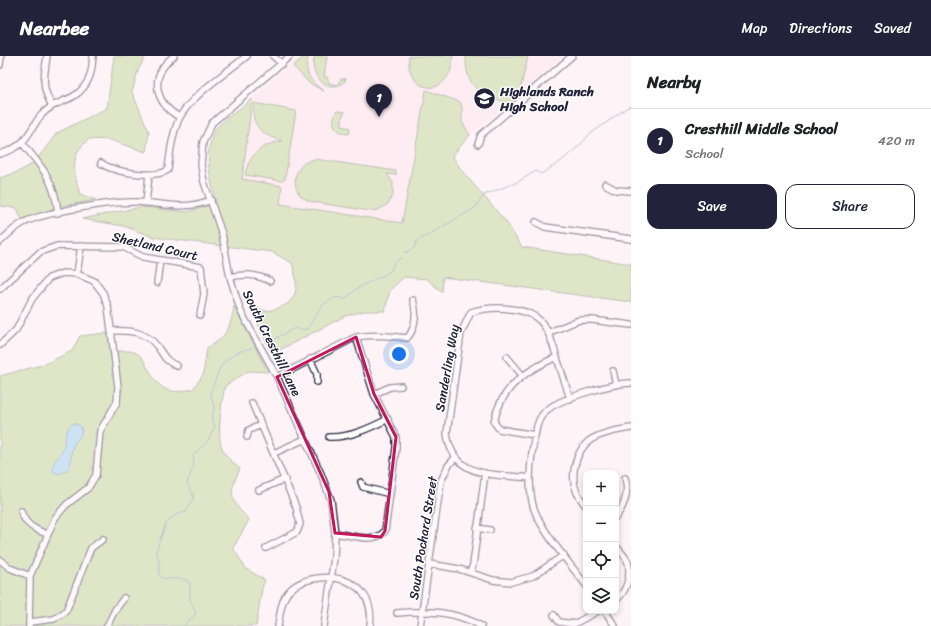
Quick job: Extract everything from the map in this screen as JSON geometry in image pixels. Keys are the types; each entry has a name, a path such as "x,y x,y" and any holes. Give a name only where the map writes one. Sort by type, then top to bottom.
{"street":[{"path":"0,65 1,56"},
{"path":"47,56 43,80 44,92 52,106"},
{"path":"0,154 22,143 52,106 74,97 84,88 90,77 93,56"},
{"path":"174,56 162,66 157,81 159,95 169,111 179,117"},
{"path":"100,163 107,168 149,175 161,175 168,170 173,134 179,117 206,88 247,56"},
{"path":"273,56 282,64"},
{"name":"South Cresthill Lane","path":"290,56 217,117 208,129 203,142 201,165 204,182 222,234 230,277 241,312 277,377 329,492 334,515 335,533 331,579 324,626"},
{"path":"478,144 481,135 572,56"},
{"path":"22,143 49,177 56,195 58,213"},
{"path":"146,203 149,175"},
{"path":"605,184 616,190 631,191"},
{"path":"0,241 21,224 36,218 58,213 114,203 146,203 186,207 200,205 211,200"},
{"path":"536,222 545,227 631,239"},
{"name":"Shetland Court","path":"0,289 40,252 57,246 123,247 142,257 201,267 204,294 200,315"},
{"path":"77,274 81,246"},
{"path":"157,283 160,260"},
{"path":"0,345 16,330 49,278 63,273 77,274 94,281 103,293 108,306 118,395 113,410 104,420 100,431 96,475 88,488 66,505 55,518 30,576 29,624 54,619 66,611 91,548 103,539"},
{"path":"230,277 244,274 258,276 270,282"},
{"path":"277,377 356,337 383,335 407,338 412,333 416,308 413,300"},
{"name":"Sanderling Way","path":"456,458 450,448 447,433 461,333 471,312 492,307 519,310 536,316 550,332 570,399"},
{"path":"550,332 579,320 592,320 631,325"},
{"path":"111,331 131,330 142,334 157,346 166,362 177,366"},
{"path":"335,533 374,538 381,537 385,530 396,448 396,437 374,394 356,337"},
{"path":"507,357 522,375"},
{"path":"535,435 499,429 494,422 499,404 509,388 522,375 530,369 557,357"},
{"path":"310,359 317,374 317,382"},
{"path":"613,371 616,385"},
{"path":"583,581 538,518 532,499 530,478 535,435 539,420 551,407 570,399 616,385 631,383"},
{"path":"374,394 390,387 402,386"},
{"path":"252,403 296,507 300,524 297,532 266,548"},
{"path":"329,437 339,437 370,428 388,419"},
{"path":"246,437 249,430 261,425"},
{"path":"583,502 574,483 574,471 580,451 593,438 631,428"},
{"path":"274,453 305,439"},
{"path":"456,458 465,467 484,473 530,478"},
{"name":"South Pochard Street","path":"420,626 441,481 448,466 456,458"},
{"path":"470,572 484,473"},
{"path":"619,511 627,492 625,478"},
{"path":"259,490 285,480"},
{"path":"361,482 363,487 372,491 390,494"},
{"path":"21,511 23,519 30,527 47,534"},
{"path":"477,528 490,530"},
{"path":"619,549 629,561 630,577 629,584 619,597"},
{"path":"430,564 470,572 493,580 518,581 541,572 564,555"},
{"path":"0,560 10,568 30,576"},
{"path":"278,626 282,603 288,592 299,583 315,578 331,579 345,582 357,587 367,600 372,615 370,626"},
{"path":"107,626 115,610 124,598"},
{"path":"397,613 422,610 444,613 471,620 481,626"},
{"path":"554,615 559,622 574,624 592,614"},
{"path":"607,614 615,626"}],"highlighted area":[{"path":"356,337 374,394 396,437 385,531 381,537 335,533 329,492 277,377"}],"shaded area":[{"path":"301,56 563,56 535,80 530,88 509,107 503,107 470,135 462,122 462,107 460,102 426,90 403,223 280,204 241,179 252,99"}],"green space":[{"path":"114,56 146,56 138,70 132,92 149,132 146,152 110,140 89,139 78,151 75,161 75,172 80,194 96,200 54,207 53,209 22,220 17,208 0,206 0,178 18,172 34,163 57,133 107,108"},
{"path":"305,56 308,57 307,68 312,81 324,91 309,83 293,66"},
{"path":"315,56 327,56 324,76 327,77 329,83 337,85 341,79 346,78 345,81 339,85 332,86 326,85 321,81 314,70 313,63"},
{"path":"409,56 453,56 449,75 441,84 435,87 421,85 411,74"},
{"path":"466,56 528,56 519,95 510,103 491,97 477,89 468,76"},
{"path":"426,90 460,102 462,107 462,122 470,135 452,156 462,171 506,222 522,247 631,264 631,302 443,277 442,292 427,279 404,277 390,290 385,311 364,311 345,316 272,354 248,302 265,311 284,306 290,301 294,296 296,289 295,273 292,263 272,252 153,237 124,226 82,219 141,207 188,212 216,203 209,166 209,147 212,138 218,126 252,99 242,179 282,186 280,204 402,223"},
{"path":"254,103 296,111 285,179 282,181 245,175 253,156 268,145 282,141 269,136 256,124 253,111"},
{"path":"337,111 345,112 342,117 342,126 350,128 349,134 341,132 335,127 334,120"},
{"path":"315,159 396,171 396,175 387,174 393,183 393,195 388,204 378,210 371,211 313,202 305,199 299,194 295,180 301,167 307,162"},
{"path":"234,306 268,372 248,371 225,386 221,407 220,424 220,440 222,449 240,469 233,485 233,497 238,508 249,520 233,548 246,569 265,580 262,588 256,626 0,626 0,376 45,364 72,351 80,336 107,333 117,351 131,351 141,356 159,385 169,391 193,389 203,375 207,348 223,336 229,326"}],"water":[{"path":"73,423 81,426 82,432 72,449 69,467 67,470 58,474 53,471 53,467 62,452 68,429"}],"waterway":[{"path":"405,253 415,247 416,242 475,208 484,195 518,182 536,171 541,174 560,162 589,135 631,106"},
{"path":"268,343 295,328 298,330 307,329 324,304 336,297 346,299 361,286 391,271 393,264 401,258"},
{"path":"184,626 196,613 190,600 190,583 183,579 167,579 159,576 159,560 156,551 166,523 176,515 186,512 194,497 187,483 194,465 193,455 208,441 215,426 211,419 214,412 211,394 217,374 228,358 239,352 252,348"}],"place":[{"name":"Highlands Ranch High School","path":"484,98"},
{"name":"Cresthill Middle School","path":"379,117"}]}
